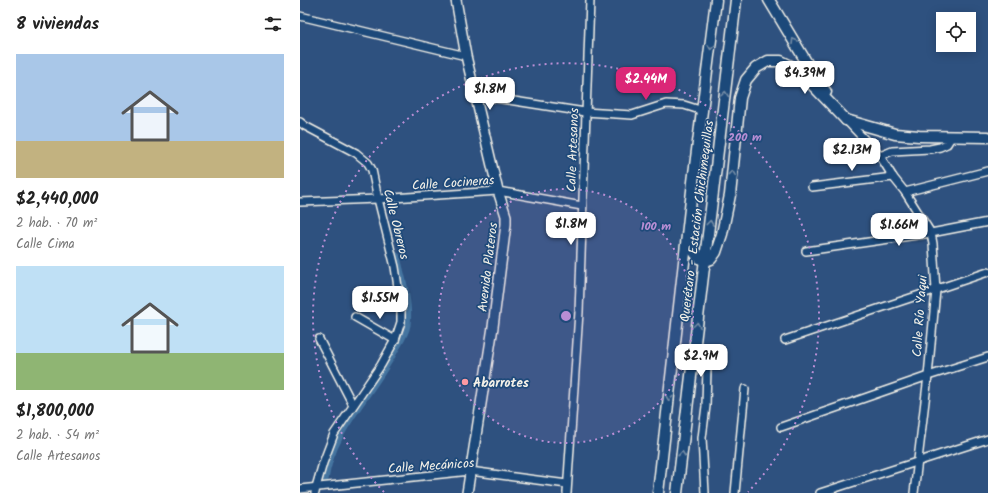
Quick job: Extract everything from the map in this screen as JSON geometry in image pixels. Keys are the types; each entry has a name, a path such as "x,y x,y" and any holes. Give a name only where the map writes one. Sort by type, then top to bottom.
{"main road":[{"name":"Querétaro - Estación Chichimequillas","path":"677,493 736,0"},
{"name":"Calle Río Yaqui","path":"769,0 819,83 831,97 846,120"},
{"name":"Querétaro - Estación Chichimequillas","path":"658,493 715,3"},
{"path":"687,238 700,260 705,262 716,252 722,234 730,195 740,98 746,80 756,68 768,61 781,61 797,70 846,120 895,134 918,136 988,137"}],"street":[{"name":"Avenida Plateros","path":"456,0 466,56 498,190 506,216 493,328 467,493"},
{"name":"Calle Artesanos","path":"566,493 579,312 590,0"},
{"path":"300,16 466,56"},
{"path":"476,95 585,112 632,115 666,104 684,105 703,111"},
{"name":"Calle Río Yaqui","path":"846,120 880,156 931,233 936,290 928,376 914,493"},
{"name":"Calle Obreros","path":"300,122 356,153 368,162 374,175 378,199 400,293 401,322 395,340 381,365 334,434 317,489"},
{"path":"880,156 892,151 940,147 947,144 952,136"},
{"path":"905,192 988,170"},
{"path":"812,187 894,177"},
{"name":"Calle Cocineras","path":"300,202 378,199 498,190 582,206"},
{"path":"806,251 931,233 988,222"},
{"path":"785,340 988,272"},
{"path":"355,317 395,340"},
{"path":"319,339 353,404"},
{"path":"781,427 928,376 988,357"},
{"path":"693,358 703,363 707,367 706,406 702,438 705,493"},
{"path":"735,493 745,389"},
{"path":"820,493 988,439"},
{"name":"Calle Mecánicos","path":"300,489 317,489 470,471 567,484"}],"waterway":[{"path":"324,480 328,462 343,428 385,366 401,338 406,325 407,316 405,299 396,257"}],"place":[{"name":"Abarrotes","path":"465,382"}]}
